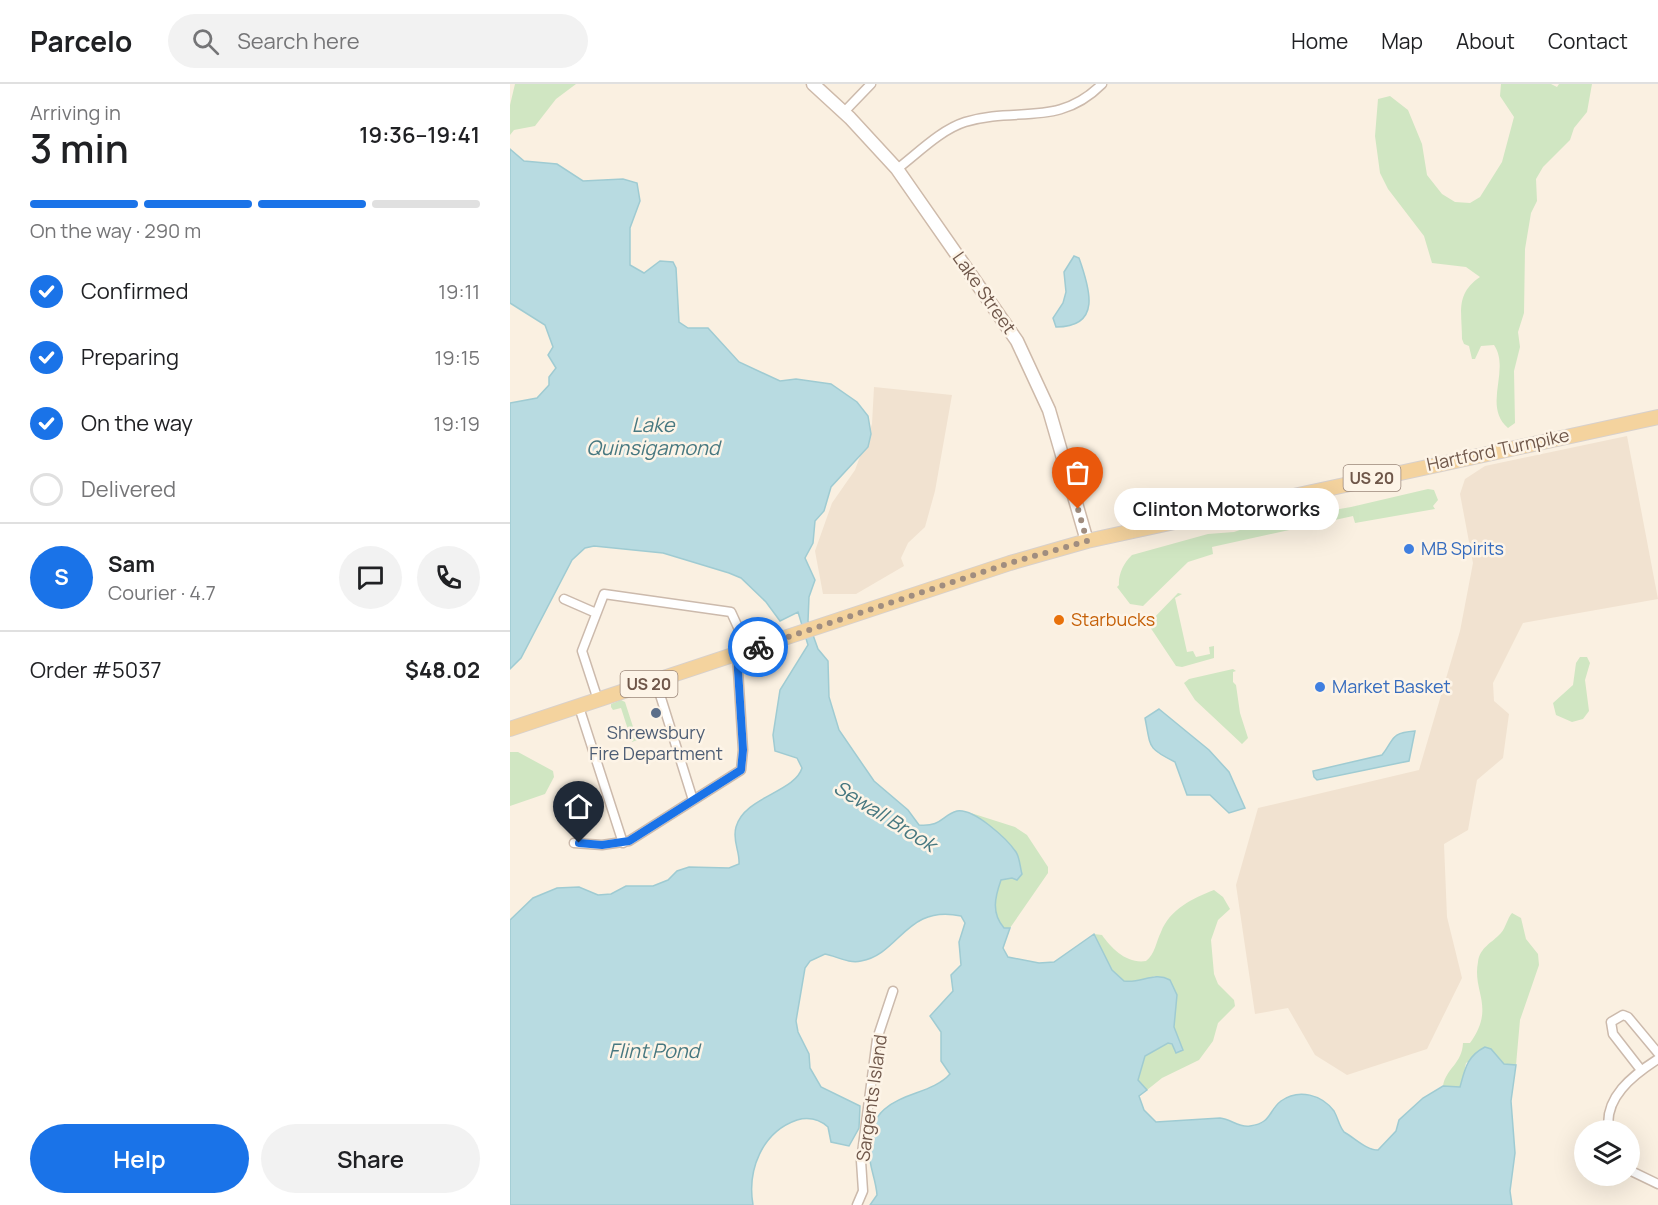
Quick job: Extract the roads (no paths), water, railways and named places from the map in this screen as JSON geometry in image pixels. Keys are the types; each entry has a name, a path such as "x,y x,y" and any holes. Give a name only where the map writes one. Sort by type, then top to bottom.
{"main road":[{"name":"Lake Street","path":"813,84 844,112 897,169 1007,326 1033,370 1053,422 1087,541"},
{"name":"Hartford Turnpike","path":"510,729 1010,563 1087,541 1658,417"}],"street":[{"path":"844,112 870,84"},
{"path":"897,169 960,124 980,119 1062,110 1080,103 1102,84"},
{"path":"574,843 623,843 742,767 740,653 742,636 735,617 731,612 723,609 604,594 582,651 598,700"},
{"path":"564,599 596,613"},
{"path":"656,682 693,800"},
{"path":"579,707 623,843"},
{"name":"Sargents Island","path":"856,1205 863,1191 861,1161 877,1039 893,991"},
{"path":"1641,1070 1613,1034 1611,1022 1613,1019 1623,1015 1628,1017 1658,1053"},
{"path":"1607,1120 1617,1094 1641,1070 1658,1059"},
{"path":"1640,1175 1658,1184"}],"water":[{"name":"Flint Pond","path":"510,149 524,161 557,164 583,181 623,179 637,183 640,201 630,228 630,265 644,273 660,261 673,262 676,268 679,322 688,328 708,328 739,362 780,381 796,379 831,384 857,402 868,416 871,434 868,447 831,487 824,511 815,521 813,543 805,558 815,580 809,597 808,621 818,649 828,661 829,697 839,730 874,781 908,810 919,825 937,823 952,813 964,811 990,826 1016,852 1022,874 1017,880 1012,878 1001,880 995,905 1000,922 1004,928 1010,928 1003,948 1008,957 1039,963 1054,962 1094,934 1112,970 1124,981 1153,977 1170,980 1177,995 1174,1027 1183,1050 1176,1053 1172,1044 1168,1043 1145,1056 1138,1080 1147,1090 1139,1096 1144,1110 1156,1122 1220,1118 1242,1126 1250,1126 1266,1119 1281,1101 1288,1097 1310,1095 1329,1105 1344,1132 1365,1146 1378,1150 1396,1131 1399,1120 1423,1098 1443,1086 1460,1087 1470,1059 1485,1047 1491,1049 1504,1064 1516,1065 1511,1101 1515,1153 1510,1191 1512,1205 870,1205 877,1195 869,1148 872,1129 879,1115 901,1099 940,1083 950,1074 941,1061 941,1032 930,1016 953,991 951,975 961,965 959,942 965,923 961,916 943,914 915,923 874,957 852,961 825,954 810,961 805,968 796,1021 798,1032 809,1054 810,1068 821,1087 860,1106 859,1128 849,1146 831,1142 828,1127 817,1120 801,1119 785,1126 766,1143 755,1166 752,1179 753,1205 510,1205 510,920 533,898 557,888 579,887 598,895 611,894 626,886 653,886 668,880 677,871 689,867 729,868 739,864 735,832 741,817 759,801 790,783 802,768 797,758 775,751 773,735 780,690 808,645 798,612 780,621 766,602 741,578 663,553 594,546 585,548 572,560 521,658 510,669 510,403 537,398 549,385 549,377 556,368 548,355 553,347 545,325 510,303"},
{"path":"1074,256 1079,258 1087,282 1089,304 1081,321 1056,327 1053,318 1063,303 1066,292 1064,272"},
{"path":"1159,709 1209,750 1229,772 1245,808 1229,813 1210,795 1187,795 1175,762 1155,750 1150,741 1145,718"},
{"path":"1415,731 1409,761 1317,780 1314,777 1313,771 1382,755 1397,735"}],"place":[{"name":"Clinton Motorworks","path":"1078,509"},
{"name":"MB Spirits","path":"1409,549"},
{"name":"Starbucks","path":"1059,620"},
{"name":"Market Basket","path":"1320,687"},
{"name":"Shrewsbury Fire Department","path":"656,713"}],"water label":[{"name":"Lake Quinsigamond","path":"653,436"},
{"name":"Sewall Brook","path":"885,816"}]}
